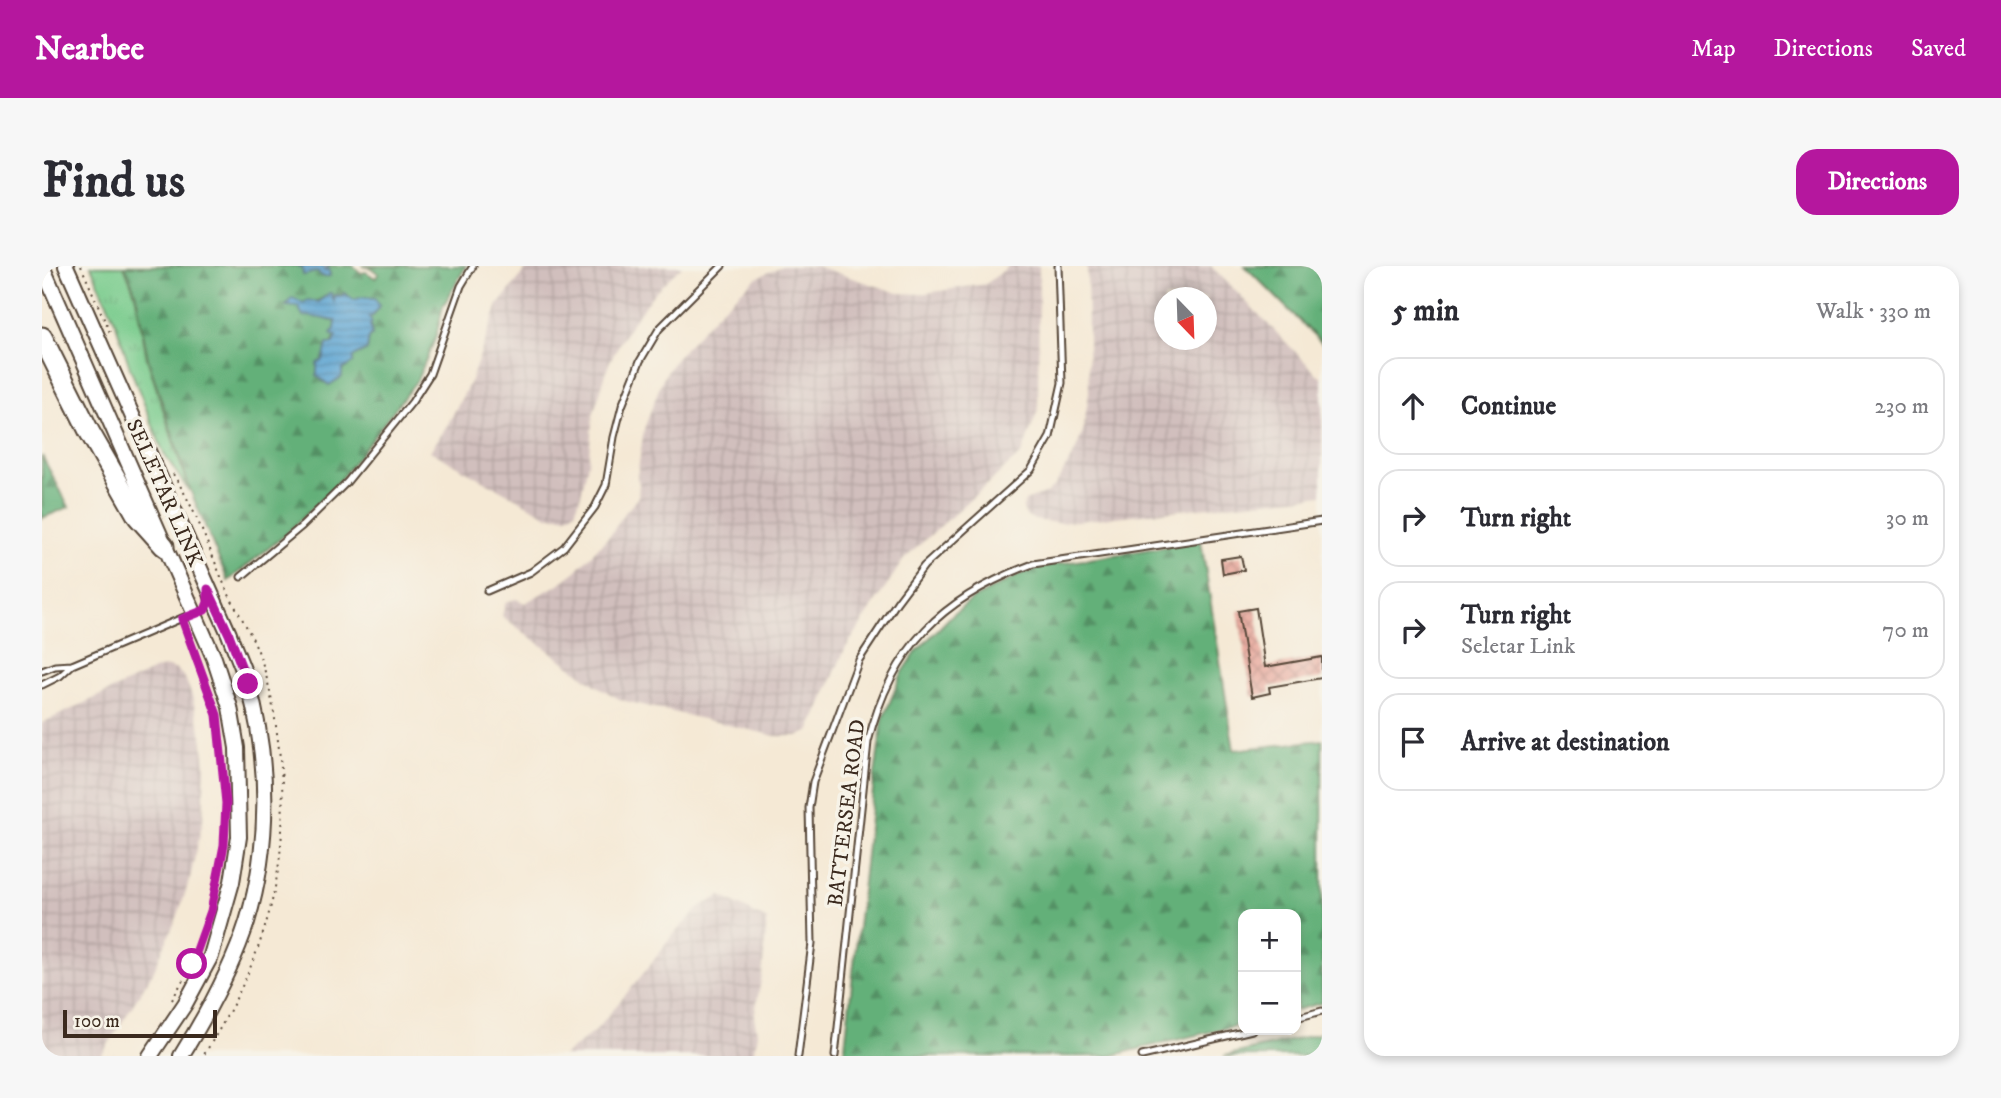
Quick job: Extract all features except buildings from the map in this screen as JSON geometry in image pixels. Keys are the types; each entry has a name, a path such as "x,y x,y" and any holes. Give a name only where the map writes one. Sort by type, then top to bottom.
{"highway":[{"path":"42,338 89,431 138,517 164,546"}],"main road":[{"name":"SELETAR LINK","path":"42,266 164,546 188,616 214,658 230,707 237,748 239,837 232,881 211,956 152,1056"},
{"name":"SELETAR LINK","path":"66,266 229,634 248,684 261,750 264,804 259,864 247,922 211,1008 181,1056"},
{"path":"188,616 205,610 208,589"}],"lane":[{"path":"241,578 302,526 347,482 412,402 430,374 461,286 473,266"},
{"path":"487,591 531,572 564,547 595,507 607,485 622,406 640,362 659,329 723,266"},
{"path":"798,1056 812,943 809,808 813,782 859,660 897,602 924,566 1031,470 1050,437 1062,383 1058,266"},
{"name":"BATTERSEA ROAD","path":"835,1056 867,742 875,712 888,682 904,654 924,631 945,609 973,590 1033,564 1322,521"},
{"path":"42,671 72,664 188,616"},
{"path":"42,685 60,676 72,664"},
{"path":"1301,1017 1322,1011"},
{"path":"1142,1056 1238,1033"}],"path":[{"path":"188,616 217,715 225,791"},
{"path":"192,964 211,911 224,845 226,817"},
{"path":"169,1005 186,975"}],"shaded area":[{"path":"529,266 682,266 654,293 630,325 609,363 593,415 588,463 580,498 575,511 567,516 548,516 430,451 446,428 471,380 498,305"},
{"path":"782,266 816,266 898,293 920,294 986,284 1009,266 1039,266 1038,410 1022,453 904,559 845,649 809,732 797,736 776,736 621,700 597,686 502,616 506,602 516,599 525,603 559,584 576,571 612,533 638,498 637,477 644,429 663,378 677,357 719,311 756,278"},
{"path":"1087,266 1211,266 1322,379 1322,495 1058,523 1026,516 1023,508 1025,501 1047,493 1056,484 1075,452 1083,432 1089,393"},
{"path":"159,668 177,670 185,678 202,736 205,766 203,820 190,878 178,915 152,974 101,1056 42,1056 42,723"},
{"path":"721,896 767,920 762,975 754,1017 757,1033 753,1056 563,1056 595,1031 671,937 701,906"}],"green space":[{"path":"91,266 124,266 135,294 147,359 189,491 164,454 130,368 115,321"},
{"path":"125,266 298,266 302,268 303,275 316,272 325,277 330,276 328,266 353,266 361,273 366,272 375,278 379,274 362,266 466,266 443,306 436,337 417,380 335,486 285,535 228,581 191,492 148,359 136,294","holes":["331,293 334,302 335,295 342,296 344,293 354,300 370,298 374,315 369,316 372,335 369,336 367,350 352,357 353,361 342,370 342,377 317,371 334,341 335,319 331,321 321,316 307,316 299,307 286,305 295,299 304,303 313,302"]},
{"path":"1245,266 1322,266 1322,343"},
{"path":"42,456 69,507 42,518"},
{"path":"1201,541 1234,750 1322,740 1322,1003 1301,1009 1301,909 1238,909 1238,1025 1109,1056 844,1056 883,719 901,675 917,651 953,614 973,599 1023,573 1052,565"},
{"path":"1322,1033 1322,1056 1224,1056"}],"water":[{"path":"298,266 324,266 325,271 328,266 330,276 324,277 317,272 303,275 302,268"},
{"path":"329,293 334,301 335,295 342,296 344,293 354,300 363,297 375,298 379,306 373,316 369,317 372,322 372,336 369,336 367,350 353,357 353,363 342,370 342,377 329,385 317,376 317,363 323,360 327,344 334,344 336,336 331,333 335,329 336,321 303,316 298,307 286,306 292,298 303,303 308,300 319,302"}],"route":[{"path":"192,964 211,911 224,845 226,803 217,715 182,619 205,610 208,589 248,684"}]}
